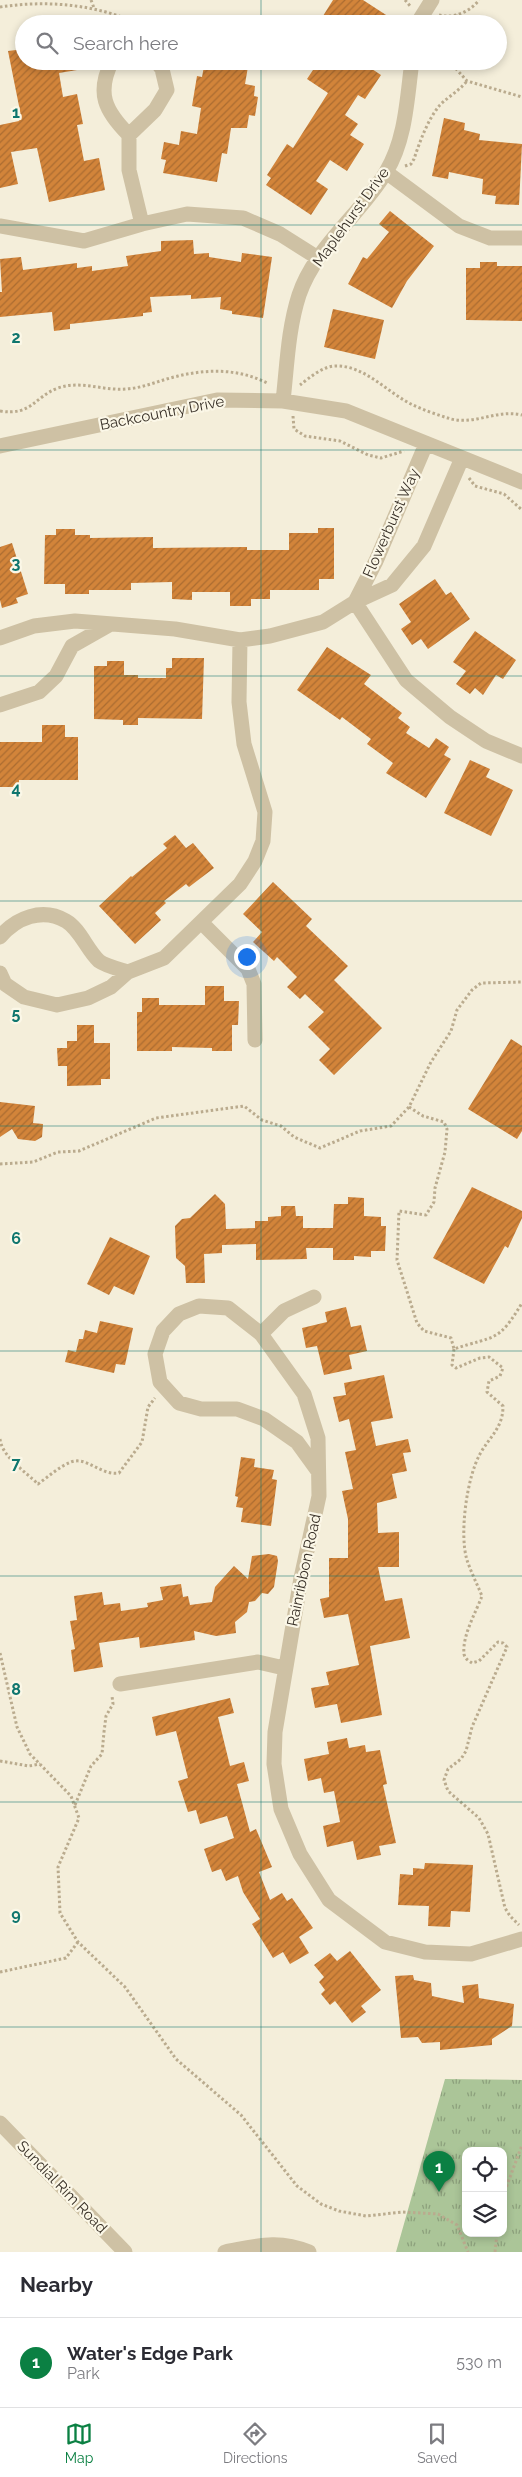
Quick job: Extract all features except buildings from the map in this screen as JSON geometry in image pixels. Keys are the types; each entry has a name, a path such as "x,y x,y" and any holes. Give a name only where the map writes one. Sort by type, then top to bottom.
{"street":[{"path":"108,70 104,78 105,105 116,122 129,135 129,170 142,224"},
{"path":"129,135 155,110 167,90 162,70"},
{"name":"Maplehurst Drive","path":"288,406 290,336 299,294 318,258 389,175 397,151 410,70"},
{"path":"389,175 459,226 490,238 522,238"},
{"path":"0,226 84,241 142,224 187,214 243,218 280,234 318,258"},
{"name":"Backcountry Drive","path":"0,446 217,400 346,410 522,482"},
{"name":"Flowerburst Way","path":"354,602 376,561 426,444"},
{"name":"Flowerburst Way","path":"0,638 34,626 76,621 175,629 240,640 270,636 323,622 354,602 392,585 424,546 462,458"},
{"path":"354,602 406,680 450,717 486,741 522,756"},
{"path":"0,705 38,692 56,676 72,646 108,624"},
{"path":"0,973 5,984 24,997 57,1005 88,998 111,987 128,972 164,958 240,884 255,861 263,841 265,812 244,744 238,702 240,640"},
{"path":"0,937 10,926 25,917 46,916 67,922 100,962 128,972"},
{"path":"201,922 248,969 254,984 255,1040"},
{"path":"262,1334 284,1311 314,1297"},
{"name":"Rainribbon Road","path":"318,1472 297,1442 264,1419 236,1409 201,1409 179,1403 166,1389 160,1382 155,1354 163,1331 179,1314 199,1306 228,1308 262,1334 304,1394 318,1438 319,1496 284,1668 275,1732 274,1764 280,1809 300,1854 329,1900 385,1942 424,1952 471,1954 522,1939"},
{"path":"120,1684 258,1662 284,1668"},
{"name":"Sundial Rim Road","path":"0,2123 125,2252"},
{"path":"225,2252 261,2245 291,2245 309,2252"}],"path":[{"path":"91,0 94,9"},
{"path":"450,15 467,11 479,0"},
{"path":"0,6 62,4 94,9 112,15"},
{"path":"428,5 440,15"},
{"path":"457,70 467,81 522,97"},
{"path":"389,175 400,167 410,164 435,112 449,97 460,90 467,81"},
{"path":"297,387 323,370 335,365 360,372 410,404 451,419 476,420 496,414 522,415"},
{"path":"0,412 24,410 57,388 71,385 113,390 137,388 175,376 210,371 241,372 267,382"},
{"path":"288,406 294,429 305,436 340,441 368,455 381,458 405,451"},
{"path":"468,476 475,486 504,494 522,510"},
{"path":"0,1164 33,1162 58,1152 78,1151 156,1118 244,1106 262,1120 280,1126 294,1137 320,1148 360,1131 391,1126 409,1107 431,1062 451,1031 457,1010 472,990 481,983 522,982"},
{"path":"409,1107 422,1116 444,1122 448,1137 435,1188 434,1202 426,1215 399,1211 397,1260 417,1323 424,1331 451,1338 454,1349 452,1365 456,1368 480,1358 489,1357 503,1368 500,1376 489,1381 487,1385 487,1392 503,1406 501,1424 477,1460 468,1498 465,1547 467,1560 482,1596 471,1623 464,1654 466,1659 472,1663 479,1661 498,1642 504,1643 508,1647 472,1727 466,1751 461,1759 448,1769 444,1780 448,1791 479,1818 488,1834 506,1908 522,1930"},
{"path":"454,1349 488,1339 504,1331 522,1303"},
{"path":"0,1439 7,1456 38,1484 70,1462 80,1460 101,1471 112,1474 119,1472 142,1442 148,1407 166,1389"},
{"path":"0,1653 17,1727 30,1754 71,1796 79,1818 58,1867 60,1913 78,1942 125,1987 176,2059 241,2115 297,2186 321,2204 338,2211 366,2216 403,2212 438,2214 457,2225 468,2252"},
{"path":"74,1805 91,1766 102,1754 106,1716 113,1704"},
{"path":"0,1761 29,1766 40,1764"},
{"path":"0,1972 66,1958 78,1942"},
{"path":"504,2192 522,2145"},
{"path":"496,2252 497,2237"}],"green space":[{"path":"445,2079 522,2080 522,2252 396,2252"}],"place":[{"name":"Water's Edge Park","path":"439,2192"}]}
